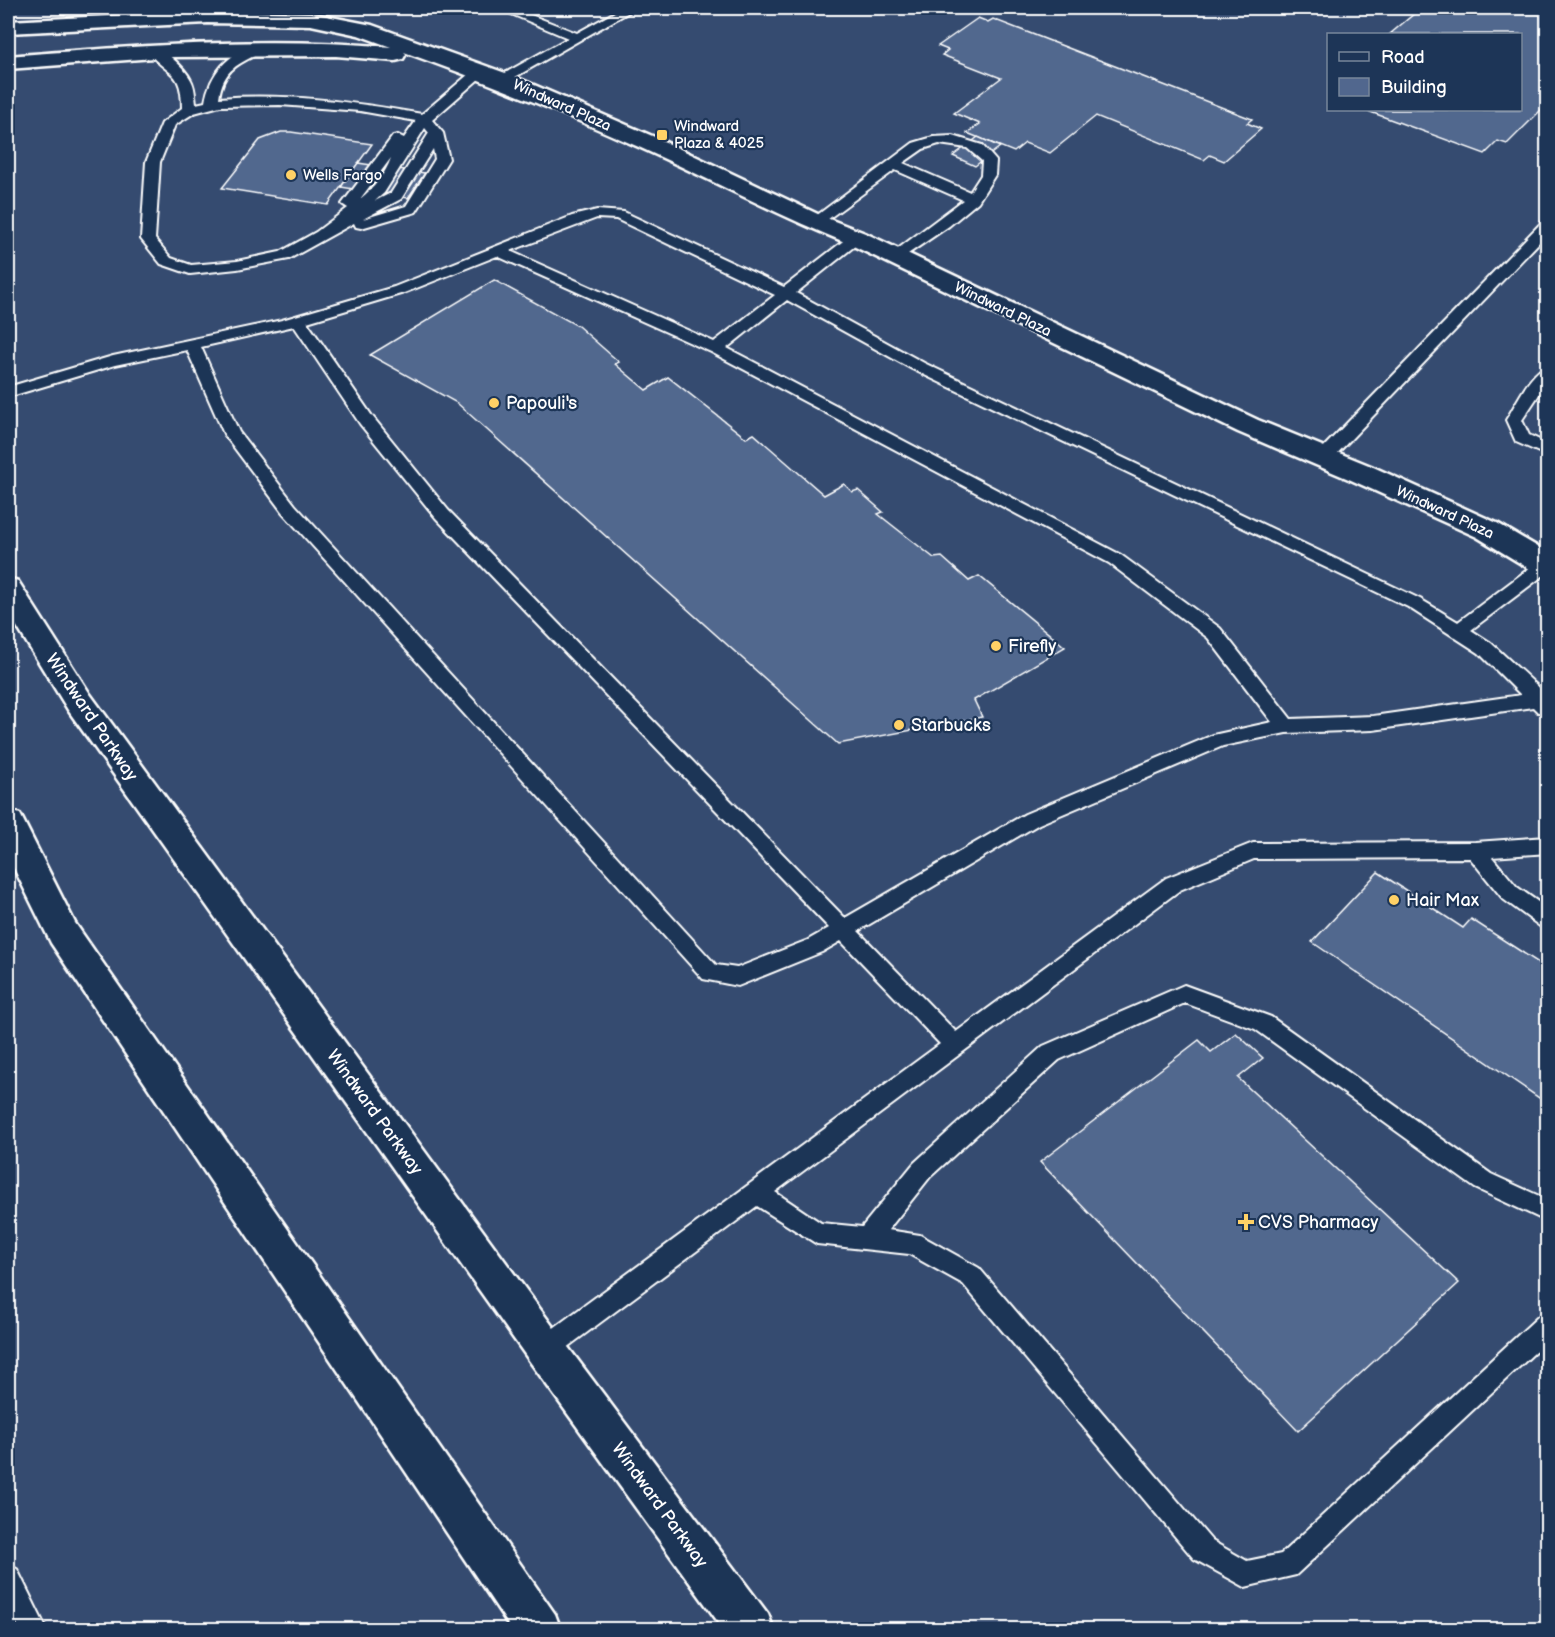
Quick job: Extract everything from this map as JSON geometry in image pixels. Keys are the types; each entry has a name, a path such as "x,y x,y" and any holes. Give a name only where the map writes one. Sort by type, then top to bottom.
{"street":[{"name":"Windward Plaza","path":"8,27 210,12 311,19 364,30 454,61 492,75 649,143 815,222 856,238 1248,426 1324,457 1487,530 1546,566"},
{"name":"Windward Plaza","path":"8,63 154,52 258,49 336,49 454,61"},
{"name":"Windward Parkway","path":"8,588 79,702 545,1349 752,1629"},
{"path":"8,823 63,933 540,1629"}],"lane":[{"path":"503,8 524,11 578,37"},
{"path":"321,236 348,189 414,117 492,75 578,37 630,8"},
{"path":"211,105 214,85 219,73 258,49"},
{"path":"154,52 186,80 190,89 189,110"},
{"path":"321,236 411,209 442,159 436,133 414,117 360,107 280,101 220,102 189,110 169,123 153,162 148,239 166,261 190,270 237,265 284,256 321,236 396,196 436,133"},
{"path":"321,236 377,193 394,168 414,117"},
{"path":"815,222 903,156 927,142 946,140 972,145 987,154 991,164 986,182 973,199 894,256"},
{"path":"893,164 973,199"},
{"path":"8,392 113,361 298,320 399,290 577,219 597,214 619,215 786,294 918,366 1414,603 1485,648 1543,705"},
{"path":"1324,457 1548,224"},
{"path":"716,349 856,238"},
{"path":"498,251 716,349 1115,559 1214,633 1286,726"},
{"path":"298,320 321,359 376,436 442,514 956,1046"},
{"path":"192,344 232,434 289,509 710,973 738,977 815,946 1032,819 1220,740 1286,726 1373,723 1543,705"},
{"path":"1548,371 1533,388 1514,420 1522,438 1548,451"},
{"path":"1458,631 1546,566"},
{"path":"545,1349 758,1194 1173,884 1253,851 1475,850 1548,845"},
{"path":"1475,850 1510,893 1548,921"},
{"path":"867,1238 922,1170 1051,1053 1184,994 1263,1023 1484,1180 1548,1212"},
{"path":"758,1194 817,1233 912,1243 971,1276 1203,1550 1245,1574 1287,1566 1548,1323"},
{"path":"8,1578 34,1629"}],"shaded area":[{"path":"8,8 1547,8 1547,1629 8,1629"}],"building":[{"path":"1421,8 1548,8 1548,103 1507,144 1498,141 1485,154 1368,111 1522,111 1522,33 1391,33"},
{"path":"978,18 988,22 993,19 1252,119 1247,123 1261,129 1224,161 1210,155 1204,160 1096,116 1050,153 1025,143 1014,152 967,133 980,124 954,113 1001,78 942,55 948,50 938,46"},
{"name":"Wells Fargo","path":"281,132 372,144 328,205 222,188 260,140"},
{"path":"978,137 1000,147 975,166 953,156"},
{"path":"358,163 425,173 408,198 341,187"},
{"path":"494,280 578,326 619,362 615,364 646,390 668,377 746,438 754,434 824,495 844,484 852,492 858,490 883,512 878,514 934,558 942,557 969,581 979,576 1065,647 974,700 982,717 838,744 457,403 370,355"},
{"path":"1378,872 1463,928 1471,919 1548,969 1548,1104 1312,942"},
{"name":"CVS Pharmacy","path":"1236,1033 1263,1058 1238,1078 1459,1283 1298,1431 1040,1162 1199,1040 1211,1052"}],"place":[{"name":"Windward Plaza & 4025","path":"662,135"},
{"name":"Wells Fargo","path":"291,175"},
{"name":"Papouli's","path":"494,403"},
{"name":"Firefly","path":"996,646"},
{"name":"Starbucks","path":"899,725"},
{"name":"Hair Max","path":"1394,900"},
{"name":"CVS Pharmacy","path":"1246,1222"}]}
